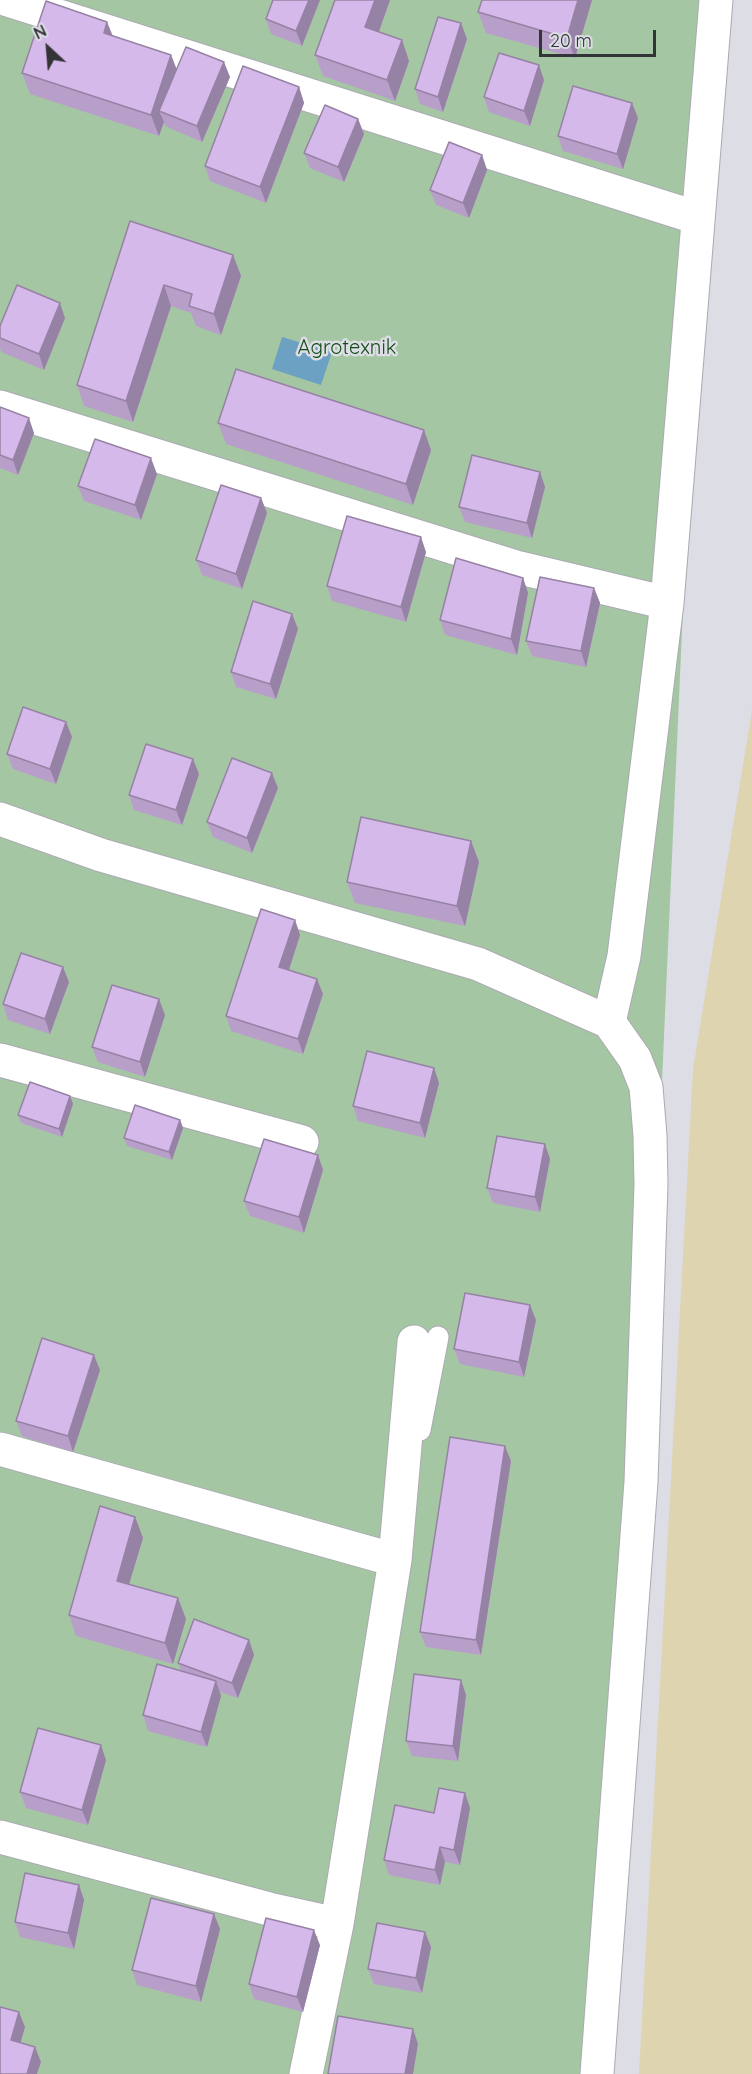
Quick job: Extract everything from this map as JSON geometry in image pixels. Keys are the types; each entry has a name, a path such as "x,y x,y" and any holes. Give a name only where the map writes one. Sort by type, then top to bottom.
{"street":[{"path":"8,0 698,218"},
{"path":"609,1022 624,956 667,603 716,0"},
{"path":"0,407 516,567 667,603"},
{"path":"0,819 101,855 478,964 609,1022 635,1059 646,1087 651,1184 641,1482 597,2074"},
{"path":"0,1060 302,1142"},
{"path":"306,2074 337,1924 395,1560 426,1340"},
{"path":"0,1449 395,1560"},
{"path":"0,1837 269,1909 337,1924"}],"green space":[{"name":"Agrotexnik","path":"0,0 710,0 628,1847 608,2074 0,2074"}],"sand":[{"path":"752,710 752,2074 639,2074 693,1069"}],"water":[{"path":"282,337 332,352 321,385 272,369"}],"building":[{"path":"273,0 309,0 296,31 266,19"},
{"path":"335,0 375,0 365,27 402,40 387,80 315,55"},
{"path":"482,0 578,0 567,38 478,12"},
{"path":"46,1 107,22 104,33 171,55 151,115 22,73"},
{"path":"438,17 461,23 438,97 415,89"},
{"path":"186,47 224,62 197,126 159,111"},
{"path":"499,53 539,65 524,111 484,97"},
{"path":"243,66 299,87 260,187 205,166"},
{"path":"573,86 632,103 617,154 558,136"},
{"path":"325,105 358,119 338,167 304,153"},
{"path":"449,142 482,155 463,203 430,190"},
{"path":"130,221 233,255 214,314 189,306 192,294 164,285 126,401 77,385"},
{"path":"17,285 60,303 39,354 0,338 0,326"},
{"path":"236,369 424,430 406,484 218,423"},
{"path":"0,407 29,418 13,460 0,455"},
{"path":"95,439 151,458 135,505 78,486"},
{"path":"472,455 540,472 527,523 459,507"},
{"path":"221,485 261,498 236,574 196,560"},
{"path":"347,516 421,537 401,607 327,586"},
{"path":"456,558 523,578 511,639 440,620"},
{"path":"540,577 594,588 581,651 526,641"},
{"path":"253,601 292,614 270,684 231,672"},
{"path":"23,707 66,722 50,769 7,754"},
{"path":"146,744 193,759 176,810 129,795"},
{"path":"232,758 272,773 247,838 207,822"},
{"path":"361,817 471,841 457,906 347,882"},
{"path":"261,909 295,920 279,967 317,979 298,1039 226,1016"},
{"path":"21,953 63,967 45,1019 3,1004"},
{"path":"112,985 159,999 140,1062 92,1047"},
{"path":"367,1051 434,1068 420,1123 353,1106"},
{"path":"30,1082 70,1096 59,1129 18,1115"},
{"path":"135,1105 180,1120 169,1152 124,1138"},
{"path":"497,1136 545,1144 535,1197 487,1188"},
{"path":"264,1139 318,1155 299,1217 244,1201"},
{"path":"465,1293 530,1305 519,1362 454,1349"},
{"path":"42,1338 94,1355 68,1436 16,1421"},
{"path":"450,1437 505,1446 476,1640 420,1632"},
{"path":"100,1506 135,1517 117,1581 178,1598 165,1643 69,1615"},
{"path":"194,1619 249,1640 232,1683 178,1663"},
{"path":"157,1664 216,1681 201,1732 143,1715"},
{"path":"414,1674 461,1680 453,1746 406,1741"},
{"path":"38,1728 101,1745 82,1810 20,1792"},
{"path":"439,1788 465,1793 454,1850 440,1847 435,1870 384,1860 395,1805 434,1813"},
{"path":"25,1873 79,1885 68,1933 15,1922"},
{"path":"151,1898 214,1914 196,1986 132,1970"},
{"path":"266,1918 314,1930 297,1997 249,1984"},
{"path":"377,1923 425,1932 416,1978 368,1969"},
{"path":"0,2007 19,2012 11,2040 35,2047 27,2074 0,2074"},
{"path":"338,2016 413,2029 405,2074 328,2074"}]}
